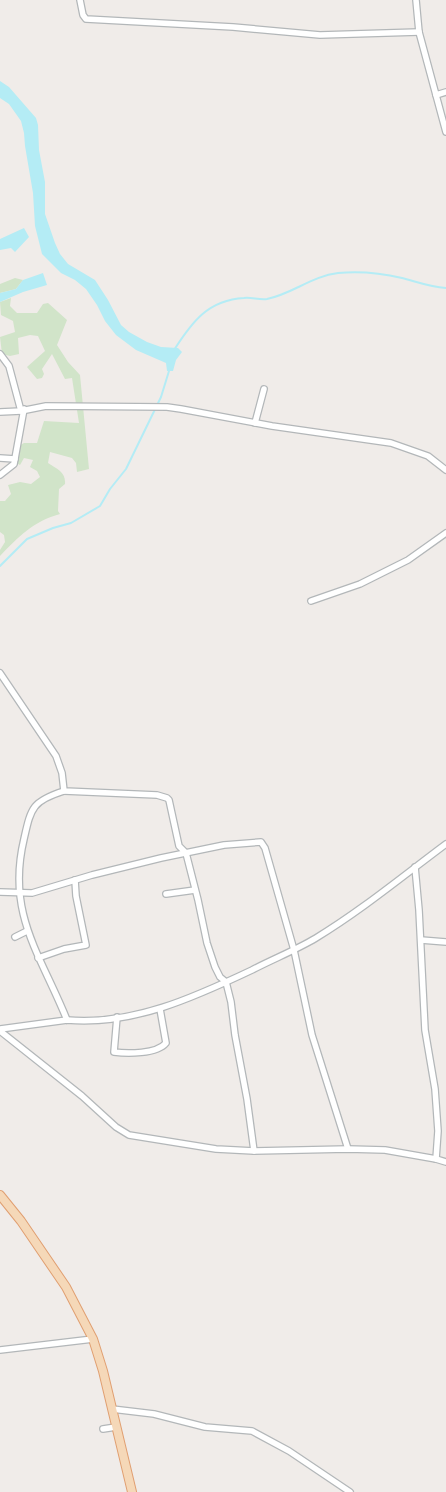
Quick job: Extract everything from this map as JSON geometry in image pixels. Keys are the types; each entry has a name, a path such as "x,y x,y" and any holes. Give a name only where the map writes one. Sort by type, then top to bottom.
{"main road":[{"path":"0,1195 21,1221 66,1287 93,1339 100,1359 132,1492"}],"street":[{"path":"80,0 82,15 86,19 234,27 320,35 419,32"},
{"path":"416,0 419,32 446,132"},
{"path":"436,95 446,92"},
{"path":"0,354 8,366 22,410 12,466 0,475"},
{"path":"255,422 264,389"},
{"path":"0,412 46,406 167,408 391,443 428,456 446,470"},
{"path":"0,458 14,459"},
{"path":"310,601 360,584 408,560 446,533"},
{"path":"0,673 56,756 62,773 64,791"},
{"path":"67,1020 27,931 19,893 20,857 28,820 33,809 43,798 64,791 151,794 167,798 169,800 178,846 186,853 206,944 218,973 226,982 247,1098 254,1151"},
{"path":"0,892 32,893 75,880 186,853 224,845 261,842 265,848 294,950 312,1035 348,1149"},
{"path":"0,1030 67,1020 117,1018 160,1009 187,1000 294,950 340,922 446,844"},
{"path":"415,867 421,940 425,1030 435,1089 438,1131 436,1159"},
{"path":"38,958 86,944 76,896 75,880"},
{"path":"166,894 195,890"},
{"path":"15,937 27,931"},
{"path":"421,940 446,942"},
{"path":"117,1018 114,1052 136,1053 146,1051 163,1047 166,1043 160,1009"},
{"path":"0,1030 124,1132 141,1138 216,1149 254,1151 385,1150 446,1162"},
{"path":"0,1350 93,1339"},
{"path":"112,1409 154,1414 205,1427 252,1431 289,1451 350,1492"},
{"path":"103,1429 116,1427"}],"green space":[{"path":"15,278 23,280 16,289 0,293 0,284"},
{"path":"11,298 10,306 17,313 37,313 43,304 48,303 67,320 57,345 68,362 80,375 89,469 77,472 76,463 72,458 50,452 48,463 60,471 65,480 65,484 59,489 58,511 60,514 34,525 0,556 0,550 5,542 4,535 0,532 0,501 5,501 11,494 8,485 20,482 31,484 40,477 37,471 30,467 33,460 24,458 20,465 14,462 20,453 17,447 24,443 37,443 44,421 79,423 72,378 65,379 52,354 42,369 44,374 42,378 37,379 27,367 45,351 38,336 30,335 18,338 19,354 10,356 2,354 0,337 15,332 13,321 1,315 0,302"}],"water":[{"path":"0,81 9,87 36,118 45,182 45,214 60,254 68,264 95,280 121,325 129,332 147,342 161,347 178,348 182,352 176,360 173,371 167,371 166,363 136,350 116,335 105,321 86,289 75,280 61,273 42,254 35,226 33,193 24,133 21,121 9,104 0,98"},
{"path":"24,228 29,237 15,252 11,248 0,250 0,239"},
{"path":"43,273 47,285 23,292 0,302 0,293 16,289 23,280"}],"waterway":[{"path":"174,350 187,330 202,314 220,303 244,298 267,299 276,297 329,275 354,272 378,274 446,288"},
{"path":"0,566 27,539 71,523 100,506 110,489 126,469 161,397 169,371"}]}
